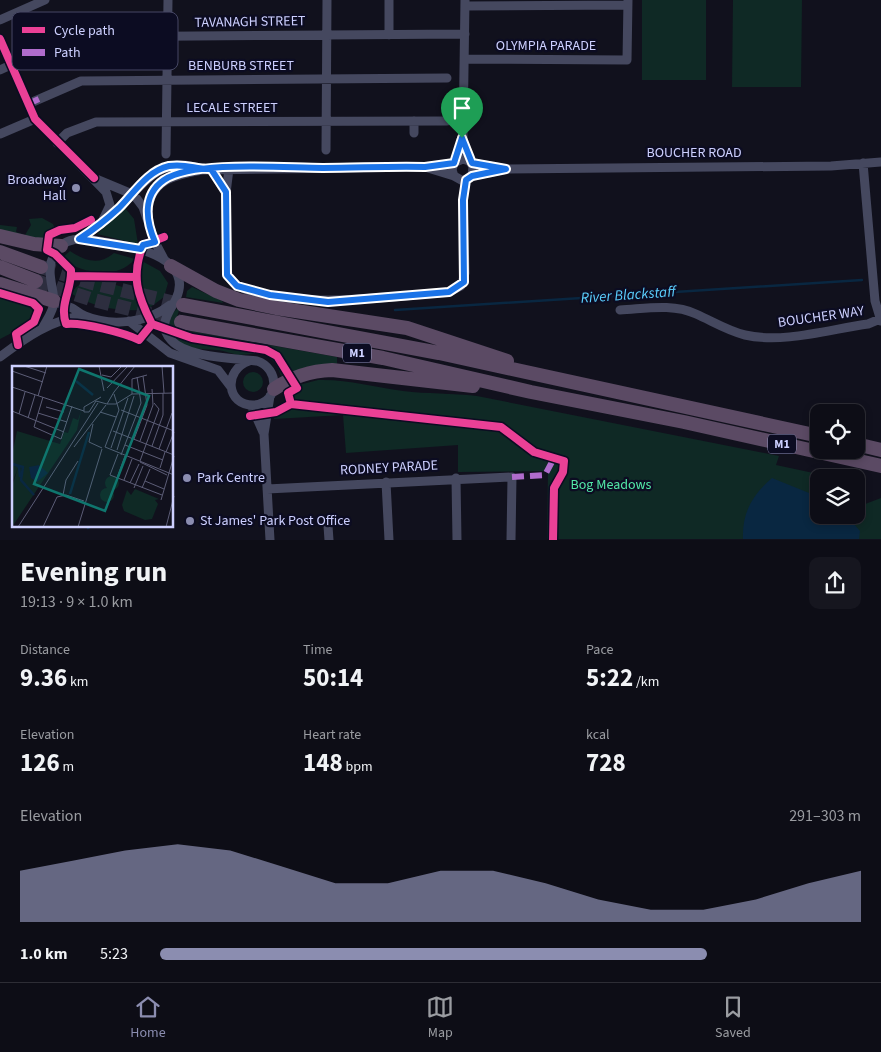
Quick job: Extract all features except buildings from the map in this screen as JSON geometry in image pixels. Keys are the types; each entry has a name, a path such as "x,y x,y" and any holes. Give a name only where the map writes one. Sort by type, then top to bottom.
{"highway":[{"path":"0,236 34,244 62,245"},
{"path":"0,252 42,266"},
{"path":"168,263 229,297 276,308 407,328 488,353 530,373"},
{"path":"0,267 36,281"},
{"path":"0,284 54,301"},
{"name":"M1","path":"178,304 431,351 810,434"},
{"name":"M1","path":"181,322 383,358 531,392 684,422 881,466"},
{"path":"272,393 292,378 310,372 332,370 531,392"},
{"path":"865,446 881,450"}],"street":[{"path":"18,12 45,0"},
{"path":"326,150 328,0"},
{"path":"388,35 389,0"},
{"path":"463,199 452,170 462,138 465,3 628,3"},
{"name":"OLYMPIA PARADE","path":"464,59 627,60 628,3"},
{"path":"0,20 12,15"},
{"name":"TAVANAGH STREET","path":"178,37 465,34"},
{"path":"0,39 11,65"},
{"name":"TAVANAGH STREET","path":"0,70 11,65"},
{"path":"13,70 35,119 94,178 109,198 108,211 101,224"},
{"path":"166,154 167,70"},
{"name":"BENBURB STREET","path":"28,104 80,81 327,79 429,82 446,78"},
{"path":"51,82 54,92"},
{"path":"0,134 35,119"},
{"name":"LECALE STREET","path":"57,143 67,133 96,122 447,121"},
{"path":"414,122 414,133"},
{"path":"229,168 226,192 227,269 232,283 250,291 270,295 333,302 449,292 461,286 465,273 463,199 469,178 474,170 462,138"},
{"path":"147,218 148,205 152,194 163,181 174,176 207,169 425,167 463,159 470,162"},
{"name":"BOUCHER ROAD","path":"470,162 506,169 831,166 881,162"},
{"path":"863,164 874,301 881,320"},
{"path":"42,329 52,311 54,301 50,266 62,245 79,239 101,224 152,174 163,168 191,165 207,169 226,192"},
{"path":"425,167 455,177 469,178"},
{"name":"BOUCHER ROAD","path":"469,178 506,169"},
{"path":"94,178 132,194 143,207 152,236 179,278 178,304 166,316 164,327 174,342 189,352 261,362 270,369 275,382 264,434 270,540"},
{"path":"79,239 137,247 168,263"},
{"path":"54,301 70,306 83,316"},
{"path":"0,357 4,350 64,318 83,316 128,321 152,316 178,304"},
{"name":"BOUCHER WAY","path":"620,310 664,307 679,309 695,313 746,336 775,338 868,324 881,320"},
{"path":"128,321 170,353 218,370 238,399 251,405 262,403 272,393"},
{"path":"232,388 232,377 235,370 250,361"},
{"path":"251,405 264,434"},
{"name":"RODNEY PARADE","path":"267,488 456,478 512,477 511,540"},
{"path":"456,478 457,540"},
{"path":"386,482 389,540"},
{"path":"328,526 329,540"}],"green space":[{"path":"642,0 706,0 706,80 642,80"},
{"path":"733,0 802,0 801,87 732,87"},
{"path":"125,208 134,219 138,244 97,234"},
{"path":"42,218 53,224 55,229 46,235 44,242 0,232 0,225 17,227 16,232 25,235 31,225 29,219"},
{"path":"70,251 92,261 103,260 114,253 135,259 119,270 99,273 79,268 61,259"},
{"path":"142,261 160,271 168,283 164,297 148,309 140,283"},
{"path":"96,281 124,288 135,296 141,310 105,307 88,302 72,294 78,286"},
{"path":"192,287 223,303 186,297 187,291"},
{"path":"0,296 32,306 33,322 0,339"},
{"path":"180,307 177,317 185,330 337,357 337,365 310,366 281,376 277,366 266,355 238,355 186,346 174,338 169,326 170,317"},
{"path":"253,372 260,375 263,382 260,389 253,392 246,389 243,382 246,375"},
{"name":"Bog Meadows","path":"318,380 329,380 412,392 477,396 779,456 776,465 810,472 810,524 865,524 865,504 881,498 881,539 547,539 548,471 458,472 458,445 346,453 343,415 274,419 275,413 295,407 295,401 290,395 301,390 299,385"}],"water":[{"path":"772,478 810,493 810,524 854,524 860,531 859,539 743,539 746,513 754,498"}],"waterway":[{"name":"River Blackstaff","path":"395,310 862,280"}],"tunnel":[{"path":"41,267 92,283 183,305"},
{"path":"36,281 90,299 181,322"}],"marked path":[{"path":"28,104 41,98"},
{"path":"512,477 545,475 554,458"}],"cycle path":[{"path":"0,39 12,66"},
{"path":"14,70 35,119 94,178"},
{"path":"91,220 75,228 60,230 49,235 47,250 55,254 71,270 64,310 66,324 103,329 139,340 152,324"},
{"path":"164,237 143,245 137,266 139,294 152,324 192,338 266,350 277,356 297,388 288,393 291,404"},
{"path":"71,276 136,277"},
{"path":"0,293 33,303 39,309 34,322 16,334 18,345"},
{"path":"250,416 276,412 291,404 501,427 534,452 564,461 563,472 554,488 553,540"}],"place":[{"name":"Broadway Hall","path":"76,188"},
{"name":"Park Centre","path":"187,478"},
{"name":"St James' Park Post Office","path":"190,521"}],"route":[{"path":"462,138 460,150 454,163 425,167 211,169 174,176 163,181 152,194 148,205 147,218 155,242 143,245 141,249 91,239 79,239 101,224 152,174 171,166 191,165 203,170 211,169 226,192 227,275 232,283 237,286 250,291 291,299 328,302 449,292 461,286 464,282 463,200 466,180 472,176 506,169 469,161 462,138"}]}
